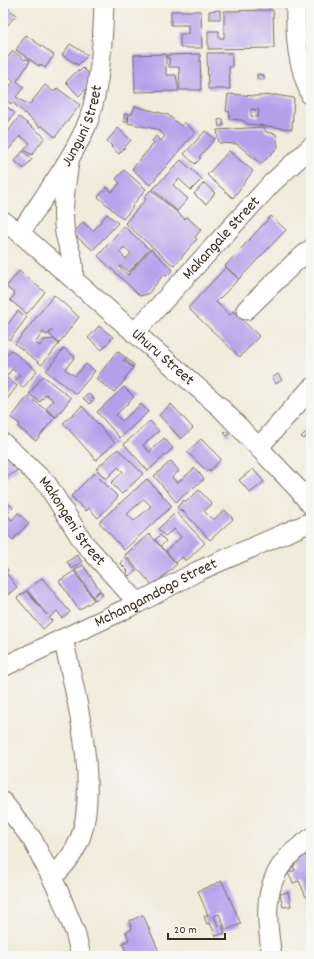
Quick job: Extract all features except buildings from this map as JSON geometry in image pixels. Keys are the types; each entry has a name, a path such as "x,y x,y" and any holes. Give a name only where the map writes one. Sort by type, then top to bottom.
{"street":[{"name":"Junguni Street","path":"20,233 69,158 86,128 94,98 99,64 104,3"},
{"path":"296,3 295,37 301,71 311,96"},
{"name":"Makangale Street","path":"134,333 272,183 311,147"},
{"path":"69,158 63,203 63,224 65,237 72,254 75,267 73,279"},
{"name":"Uhuru Street","path":"3,221 20,233 220,407 259,447 311,506"},
{"path":"246,310 294,263 311,249"},
{"path":"259,447 311,388"},
{"name":"Makongeni Street","path":"3,443 47,484 84,543 138,603"},
{"name":"Mchangamdogo Street","path":"3,667 138,603 198,571 311,522"},
{"path":"52,878 70,860 80,840 85,814 88,780 76,695 63,638"},
{"path":"3,802 32,839 52,878 75,932 80,956"},
{"path":"272,956 267,928 267,910 273,878 289,856 311,838"}]}
